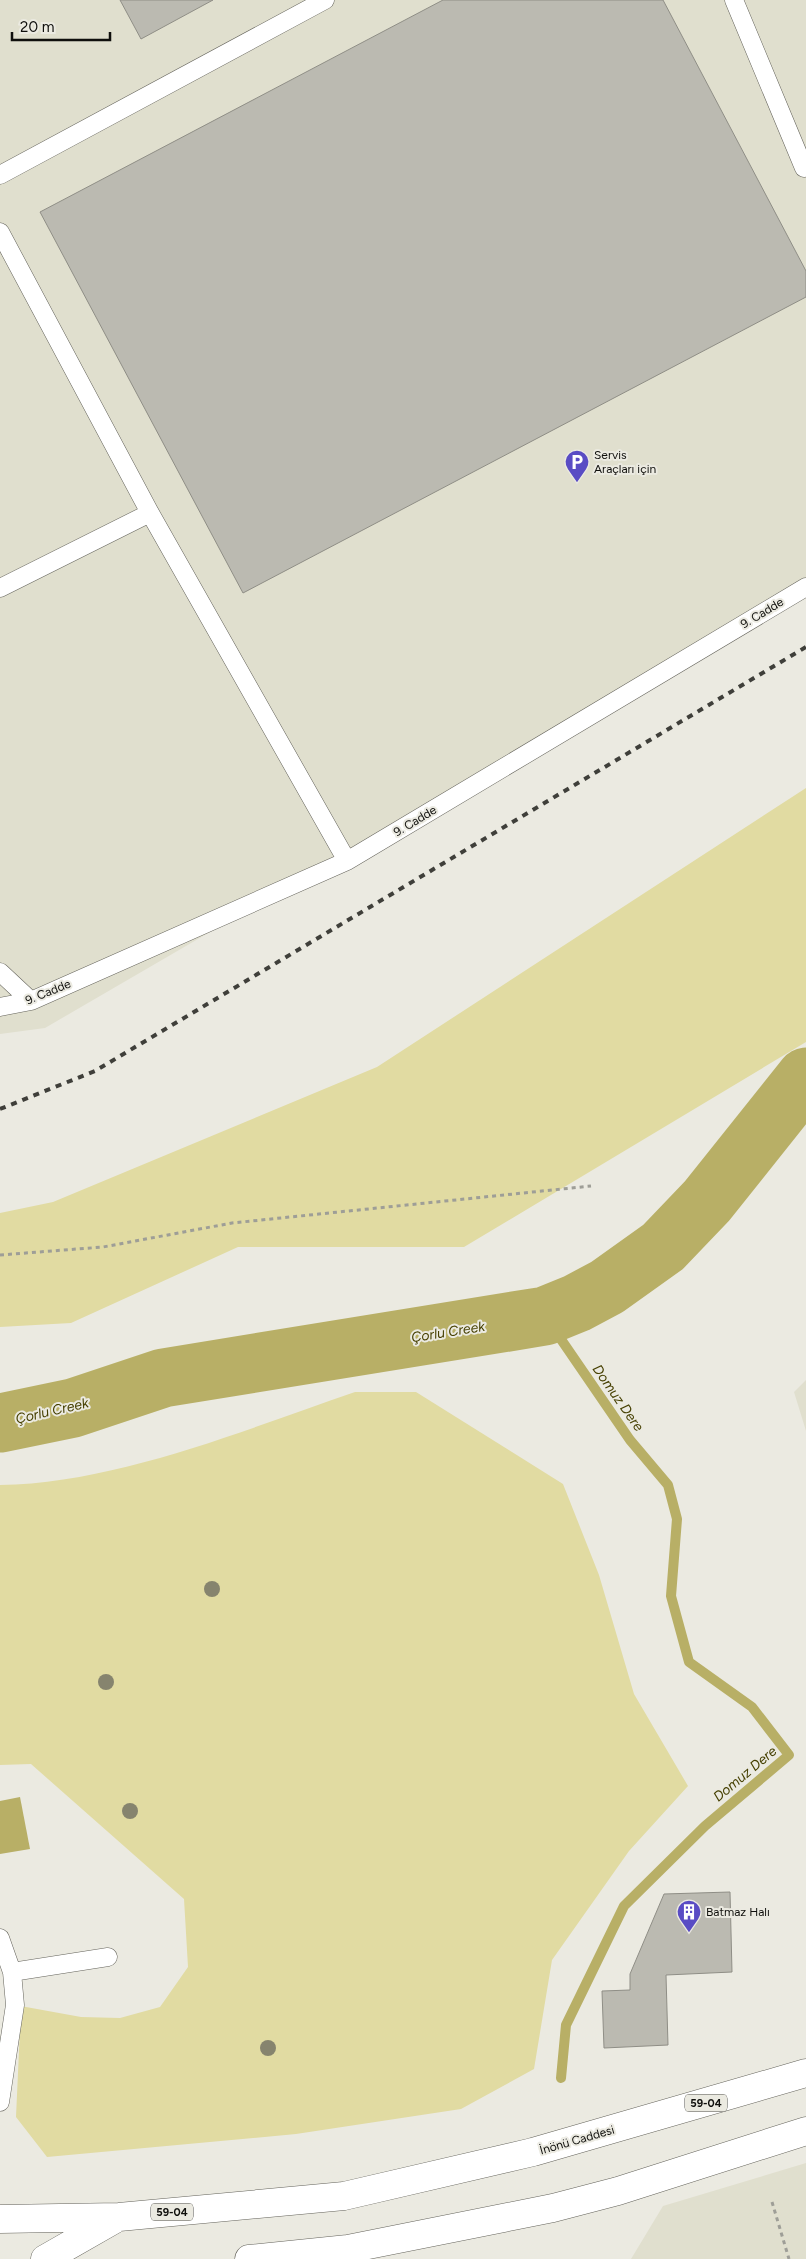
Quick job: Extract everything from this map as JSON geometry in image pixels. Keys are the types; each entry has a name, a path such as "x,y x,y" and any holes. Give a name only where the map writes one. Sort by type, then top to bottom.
{"main road":[{"name":"İnönü Caddesi","path":"344,2196 533,2152 806,2073"},
{"path":"248,2259 348,2249 553,2208 618,2191 806,2131"},
{"name":"59-04","path":"0,2219 119,2217 344,2196"},
{"path":"45,2259 119,2217"}],"lane":[{"path":"0,175 325,0"},
{"path":"734,0 804,168 806,167"},
{"path":"0,232 150,513 347,861"},
{"path":"0,588 150,513"},
{"name":"9. Cadde","path":"0,1007 31,1000 347,861 806,587"},
{"path":"0,972 31,1000"},
{"path":"0,1938 12,1972 15,2005 0,2102"},
{"path":"12,1972 108,1957"}],"path":[{"path":"0,1254 103,1247 232,1223 591,1186"},
{"path":"772,2202 789,2259"}],"shaded area":[{"path":"0,0 806,0 806,585 45,1028 0,1034"},
{"path":"806,788 806,1042 464,1247 238,1247 71,1323 0,1327 0,1213 53,1202 377,1067"},
{"path":"806,1380 806,1431 794,1392"},
{"path":"355,1392 416,1392 563,1484 599,1575 634,1694 688,1786 629,1851 552,1960 534,2069 461,2109 296,2134 47,2157 16,2117 20,2029 15,2005 81,2017 120,2018 160,2007 188,1967 184,1899 31,1764 0,1765 0,1485 44,1482 134,1465 225,1438"},
{"path":"20,1797 30,1849 0,1854 0,1801"},
{"path":"806,2163 806,2259 631,2259 663,2206"}],"building":[{"path":"120,0 213,0 141,39"},
{"path":"443,0 663,0 806,271 806,297 243,593 40,212"},
{"name":"Batmaz Halı","path":"730,1892 732,1972 666,1975 668,2045 604,2048 602,1991 630,1990 630,1974 664,1894"}],"waterway":[{"name":"Çorlu Creek","path":"0,1423 73,1408 163,1378 545,1316 577,1303 607,1287 663,1247 707,1201 806,1077"},
{"name":"Domuz Dere","path":"545,1316 630,1440 668,1485 677,1519 671,1596 689,1662 752,1707 789,1755 705,1826 624,1906 566,2025 561,2078"}],"railway":[{"path":"0,1109 95,1071 806,647"}],"place":[{"name":"Servis Araçları için","path":"577,483"},
{"name":"Batmaz Halı","path":"689,1933"}]}
